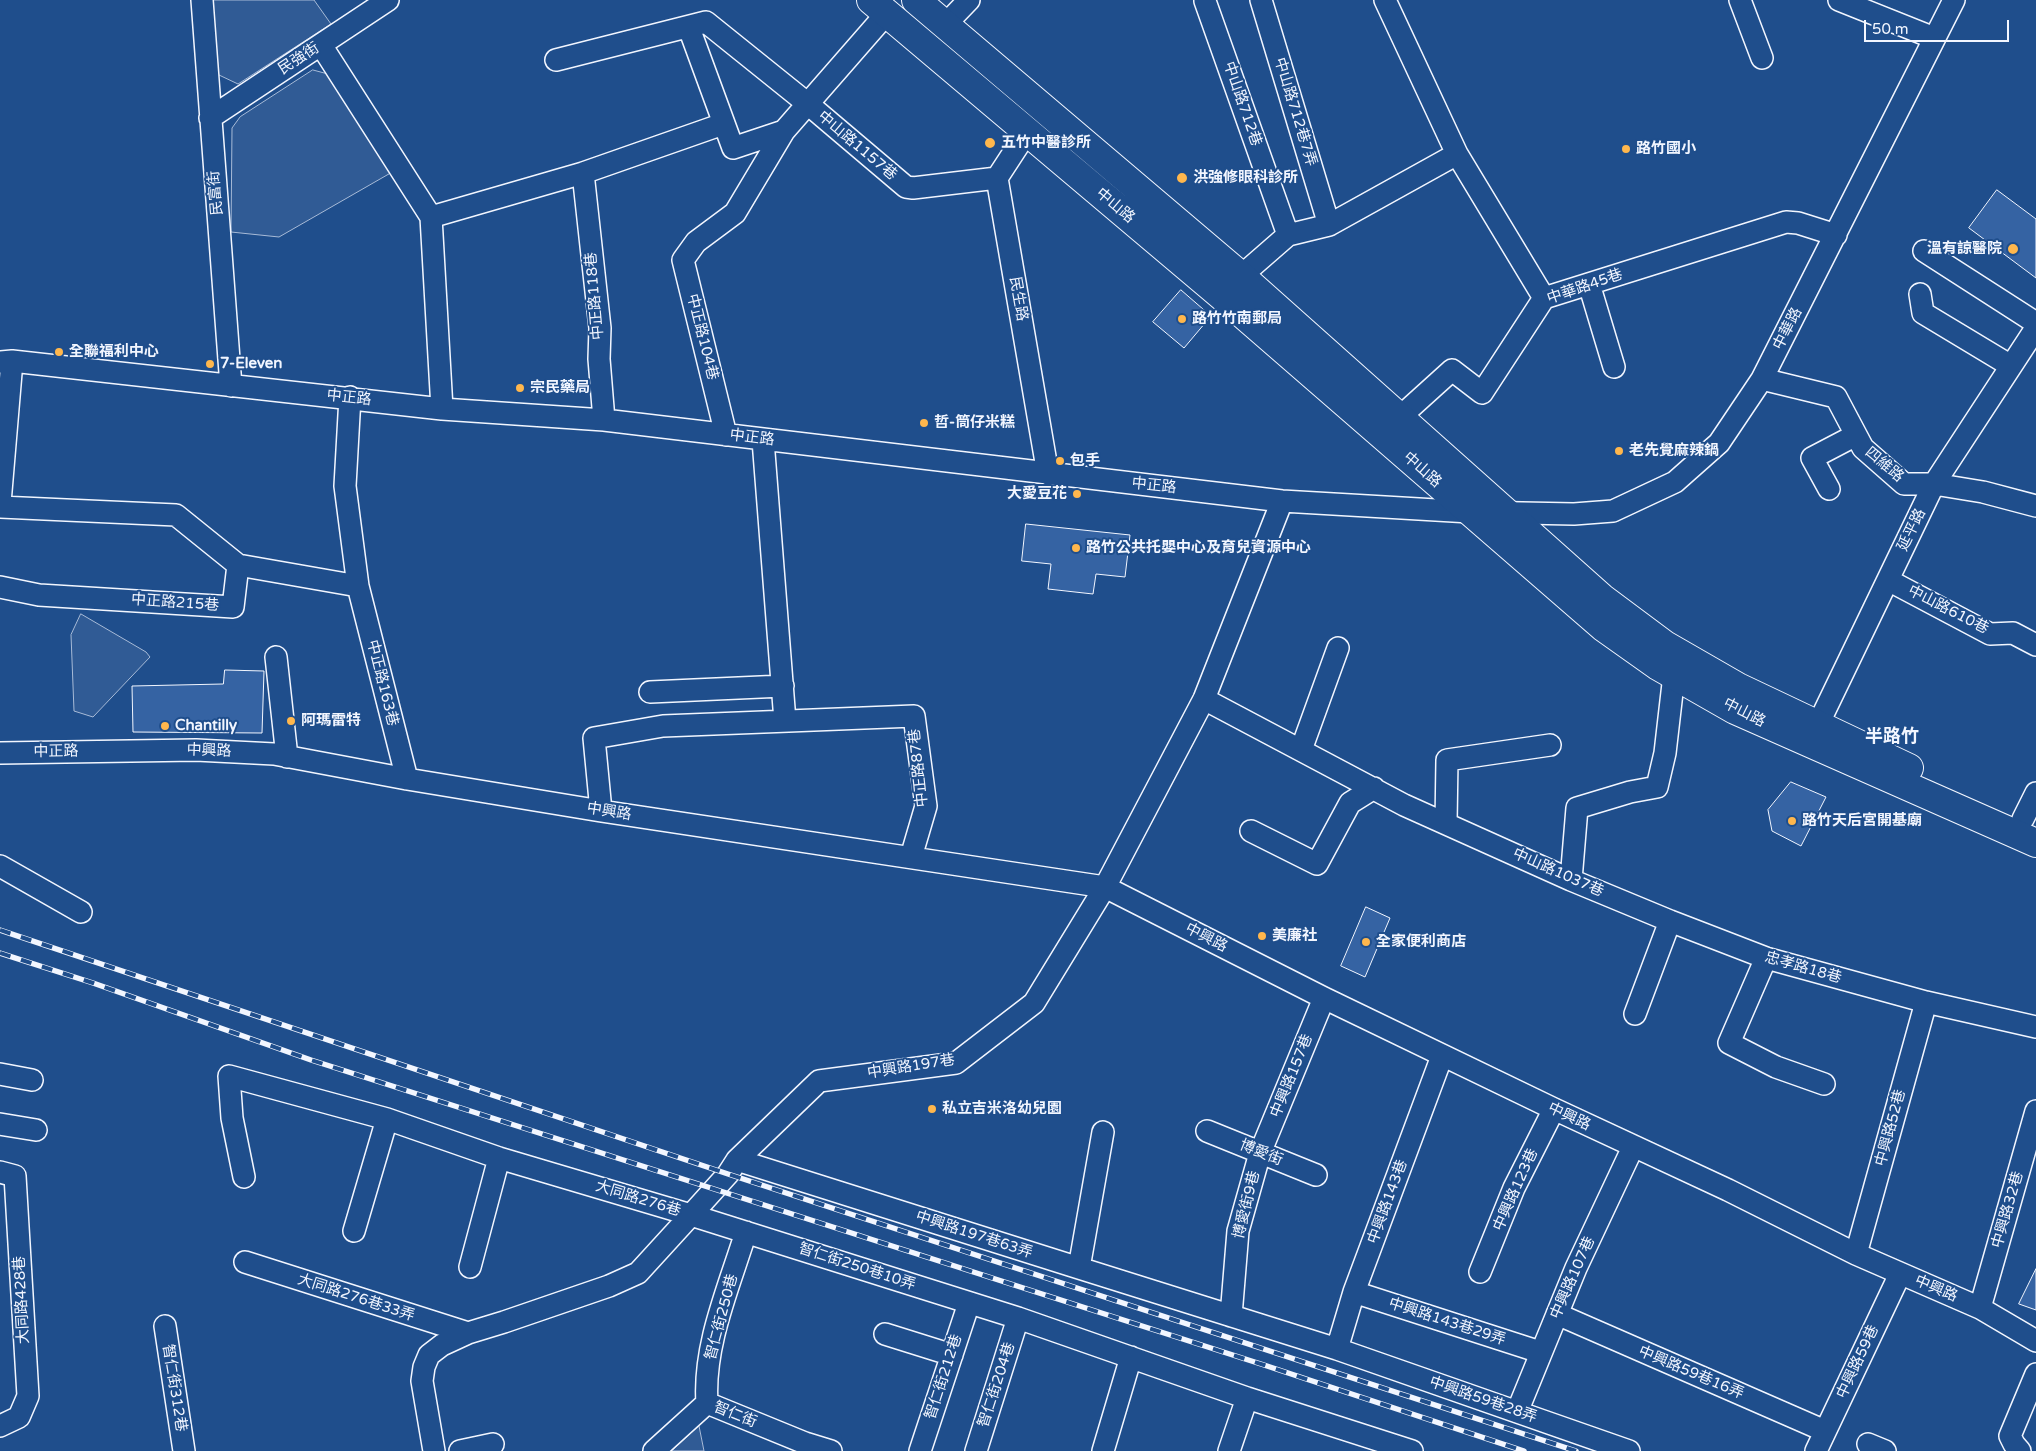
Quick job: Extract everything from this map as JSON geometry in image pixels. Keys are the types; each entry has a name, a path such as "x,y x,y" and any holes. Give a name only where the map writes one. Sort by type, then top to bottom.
{"main road":[{"name":"中山路","path":"916,0 1241,276 1602,598 1665,645 1738,687 1813,735 2036,843"},
{"name":"中山路","path":"879,7 1223,297 1602,627 1658,666 1735,710 1813,735 2029,822"}],"street":[{"name":"民富街","path":"202,0 231,386"},
{"name":"民強街","path":"210,118 388,0"},
{"path":"945,25 969,0"},
{"name":"中山路712巷","path":"1205,0 1288,235"},
{"name":"中山路712巷7弄","path":"1261,0 1329,225"},
{"path":"1385,0 1458,154 1544,298"},
{"path":"1740,0 1762,58"},
{"path":"1839,0 1934,38"},
{"name":"中華路","path":"1504,512 1574,514 1613,511 1675,482 1719,443 1762,379 1954,0"},
{"name":"中山路1157巷","path":"696,242 735,213 784,131 808,104 879,7"},
{"name":"中山路1157巷","path":"556,60 689,28 706,22 808,104 906,187 914,188 997,178"},
{"name":"中山路1157巷","path":"689,28 733,148 784,131"},
{"path":"321,45 431,217 442,409"},
{"path":"431,217 584,173 723,124"},
{"path":"997,178 1027,132"},
{"path":"1223,297 1241,276 1288,235 1329,225 1458,154"},
{"name":"中正路118巷","path":"584,173 600,328 599,359 604,420"},
{"name":"民生路","path":"997,178 1048,474"},
{"name":"中華路45巷","path":"1400,417 1452,370 1482,393 1544,298 1786,222 1798,223 1836,235"},
{"name":"中正路104巷","path":"696,242 683,260 726,435"},
{"path":"1924,251 2036,323"},
{"path":"1589,284 1614,367"},
{"path":"1920,294 1923,313 2010,366"},
{"name":"延平路","path":"1813,735 1934,484 2036,328"},
{"path":"0,502 6,362"},
{"name":"中正路","path":"6,362 442,409 604,420 1282,501 1470,512 1504,512"},
{"name":"四維路","path":"1762,379 1836,397 1863,448 1904,484 1934,484 1983,492 2036,506"},
{"name":"中正路163巷","path":"350,398 345,486 358,586 407,779"},
{"path":"1829,489 1812,458 1856,436"},
{"path":"763,440 786,721"},
{"path":"1105,887 1204,699 1282,501"},
{"path":"0,507 176,515 238,565 358,586"},
{"name":"中正路215巷","path":"0,587 39,594 233,607 238,565"},
{"name":"中山路610巷","path":"1888,580 1990,634 2014,633 2036,646"},
{"path":"1301,750 1338,648"},
{"path":"276,657 287,757"},
{"path":"1571,880 1577,808 1630,792 1657,787 1665,753 1674,675"},
{"path":"650,692 782,686"},
{"name":"中山路1037巷","path":"1204,699 1374,788 1446,823 1571,880 1670,921"},
{"name":"中正路87巷","path":"601,811 594,738 663,726 914,716 926,806 911,857"},
{"path":"0,738 0,753"},
{"path":"1446,823 1447,760 1550,745"},
{"name":"中興路","path":"113,751 196,750 287,757 601,811 1105,887 1442,1056 1728,1190 1856,1254 1980,1308 2036,1340"},
{"name":"中正路","path":"0,753 113,751"},
{"path":"1251,831 1317,864 1350,803 1374,788"},
{"path":"2029,822 2036,793"},
{"path":"0,866 81,912"},
{"name":"中興路197巷","path":"691,1215 728,1174 737,1160 819,1081 956,1063 1034,1003 1105,887"},
{"path":"1635,1014 1670,921"},
{"name":"忠孝路18巷","path":"1670,921 1766,958 1926,1002 2036,1027"},
{"path":"1766,958 1729,1043 1776,1067 1824,1084"},
{"name":"中興路157巷","path":"1260,1154 1324,998"},
{"name":"中興路52巷","path":"1856,1254 1926,1002"},
{"name":"中興路143巷","path":"1336,1349 1354,1292 1442,1056"},
{"path":"0,1074 32,1080"},
{"name":"大同路276巷","path":"244,1177 232,1118 229,1076 387,1119 500,1158 691,1215 638,1274 609,1286 468,1333 442,1345 429,1355 424,1367 422,1380 434,1451"},
{"name":"中興路123巷","path":"1480,1272 1514,1188 1554,1109"},
{"name":"中興路32巷","path":"1980,1308 2036,1111"},
{"path":"354,1232 387,1119"},
{"path":"0,1124 36,1130"},
{"name":"博愛街","path":"1207,1131 1316,1175"},
{"path":"1103,1132 1079,1268 1336,1349"},
{"name":"中興路107巷","path":"1517,1412 1576,1268 1633,1147"},
{"name":"博愛街9巷","path":"1230,1316 1238,1231 1260,1154"},
{"path":"470,1267 500,1158"},
{"name":"中興路197巷63弄","path":"737,1160 1079,1268"},
{"name":"大同路428巷","path":"0,1172 15,1176 28,1396 19,1417 0,1426"},
{"name":"智仁街250巷10弄","path":"691,1215 1018,1318 1247,1398 1364,1444 1412,1451"},
{"name":"智仁街250巷","path":"707,1403 706,1384 712,1341 746,1232"},
{"name":"大同路276巷33弄","path":"245,1262 468,1333"},
{"name":"中興路59巷","path":"1816,1451 1900,1274"},
{"name":"中興路143巷29弄","path":"1354,1292 1540,1352"},
{"name":"智仁街212巷","path":"920,1451 969,1303"},
{"name":"中興路59巷16弄","path":"1557,1314 1825,1431"},
{"name":"智仁街204巷","path":"976,1451 1018,1318"},
{"name":"智仁街312巷","path":"165,1326 184,1451"},
{"path":"886,1334 952,1355"},
{"name":"中興路59巷28弄","path":"1336,1349 1629,1451"},
{"path":"1103,1451 1132,1357"},
{"path":"2020,1451 2010,1436 2036,1374"},
{"path":"1229,1451 1247,1398"},
{"name":"智仁街","path":"654,1451 707,1403 804,1447 831,1451"},
{"path":"460,1451 493,1444"}],"shaded area":[{"path":"213,0 314,0 331,24 238,84 219,75"},
{"path":"313,70 328,74 394,171 279,237 231,232 232,128 240,117"},
{"path":"81,614 146,652 150,657 93,717 74,711 71,635"},
{"path":"699,1426 704,1451 672,1451"}],"building":[{"name":"溫有諒醫院","path":"1997,190 2036,219 2036,278 1969,228"},
{"name":"路竹竹南郵局","path":"1181,290 1211,316 1184,348 1153,322"},
{"name":"路竹公共托嬰中心及育兒資源中心","path":"1026,524 1130,535 1125,577 1096,574 1093,594 1048,589 1051,564 1022,561"},
{"path":"225,670 264,671 262,733 133,732 132,686 223,684"},
{"name":"路竹天后宮開基廟","path":"1791,782 1826,797 1801,846 1772,831 1768,810"},
{"name":"全家便利商店","path":"1366,907 1390,918 1365,977 1341,966"},
{"path":"2036,1269 2036,1310 2019,1304"}],"railway":[{"path":"0,930 728,1174 1576,1451"},
{"path":"0,953 93,983 311,1060 1264,1365 1524,1451"}],"place":[{"name":"五竹中醫診所","path":"990,143"},
{"name":"路竹國小","path":"1626,149"},
{"name":"洪強修眼科診所","path":"1182,178"},
{"name":"溫有諒醫院","path":"2013,249"},
{"name":"路竹竹南郵局","path":"1182,319"},
{"name":"全聯福利中心","path":"59,352"},
{"name":"7-Eleven","path":"210,364"},
{"name":"宗民藥局","path":"520,388"},
{"name":"哲-筒仔米糕","path":"924,423"},
{"name":"老先覺麻辣鍋","path":"1619,451"},
{"name":"包手","path":"1060,461"},
{"name":"大愛豆花","path":"1077,494"},
{"name":"路竹公共托嬰中心及育兒資源中心","path":"1076,548"},
{"name":"阿瑪雷特","path":"291,721"},
{"name":"Chantilly","path":"165,726"},
{"name":"路竹天后宮開基廟","path":"1792,821"},
{"name":"美廉社","path":"1262,936"},
{"name":"全家便利商店","path":"1366,942"},
{"name":"私立吉米洛幼兒園","path":"932,1109"}],"district":[{"name":"半路竹","path":"1892,737"}]}
